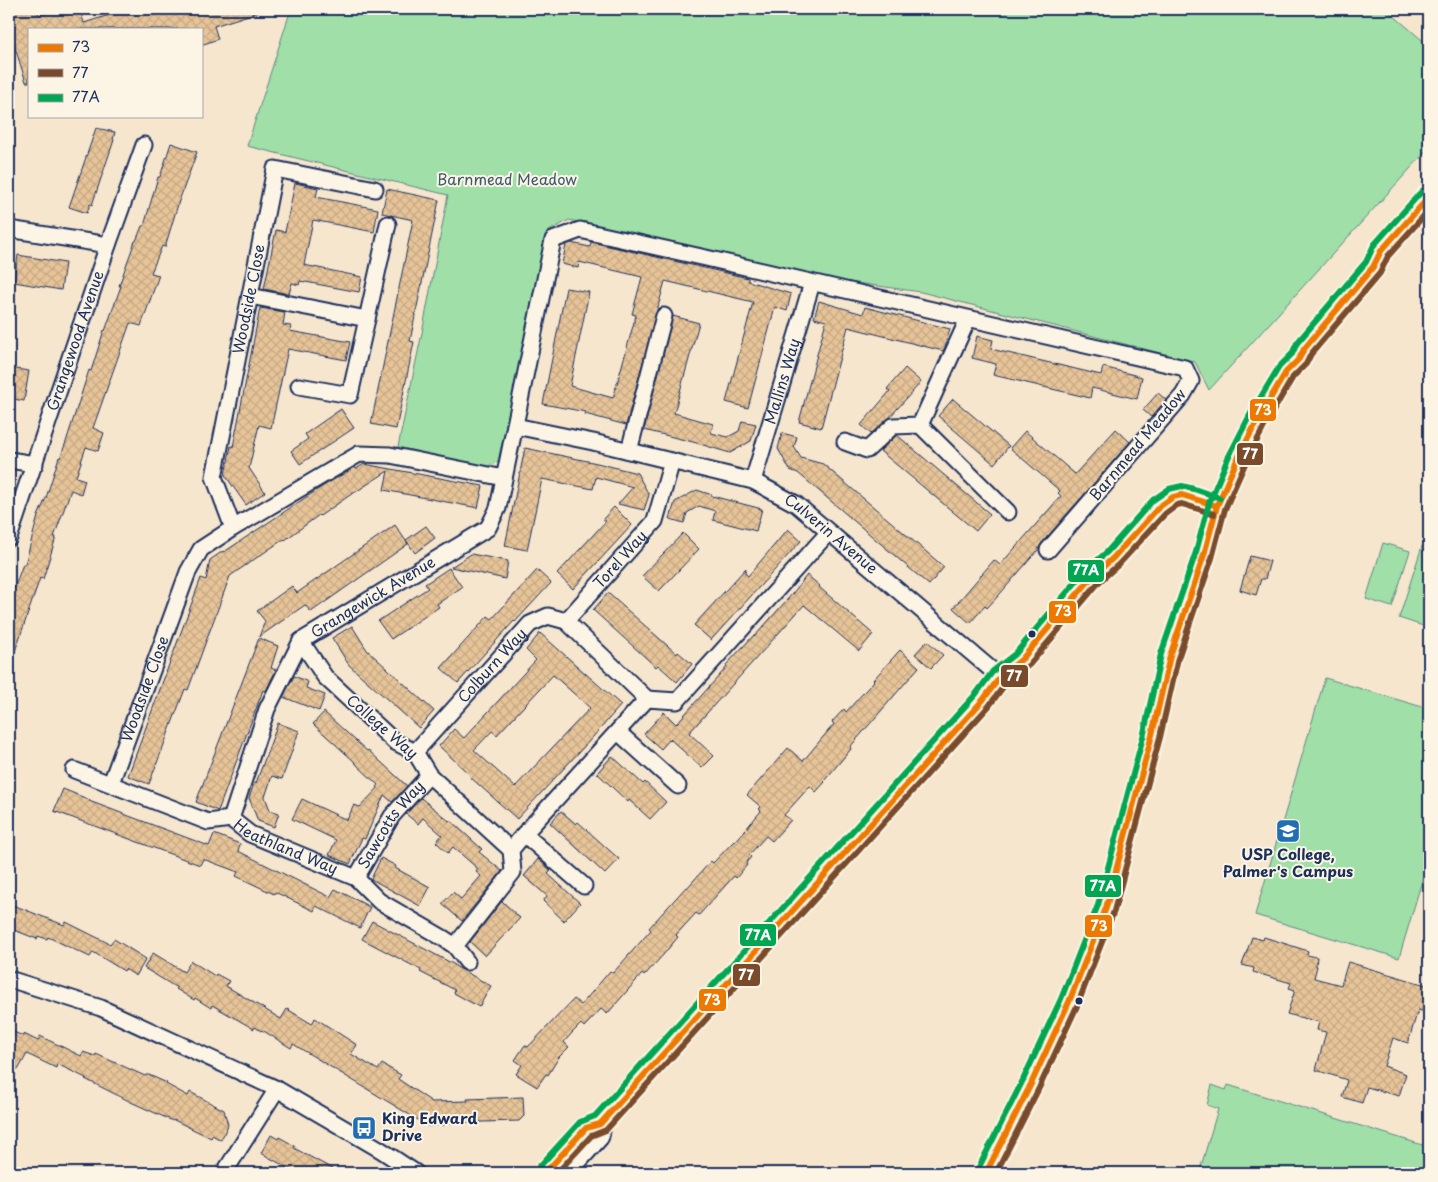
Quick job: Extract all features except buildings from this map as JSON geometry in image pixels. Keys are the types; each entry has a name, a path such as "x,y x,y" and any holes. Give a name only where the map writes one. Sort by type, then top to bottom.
{"main road":[{"path":"986,1173 1031,1084 1069,1002 1106,908 1152,735 1170,656 1204,555 1217,506 1240,454 1286,372 1373,267 1381,250 1429,198"},
{"path":"545,1173 586,1128 600,1124 983,700 1000,677 1022,659 1058,614 1160,507 1173,497 1182,495 1217,506"},
{"path":"564,1173 598,1136 600,1124"}],"street":[{"name":"Grangewood Avenue","path":"9,538 108,245 144,145"},
{"name":"Woodside Close","path":"233,528 214,477 275,170 375,189"},
{"path":"299,386 350,395 388,224"},
{"path":"9,229 108,245"},
{"name":"Barnmead Meadow","path":"580,230 1184,368 1190,381 1183,395 1048,550"},
{"name":"Grangewick Avenue","path":"231,819 267,709 302,641 488,528 498,508 553,240 580,230"},
{"name":"Mallins Way","path":"753,481 812,283"},
{"path":"250,296 367,319"},
{"path":"629,450 664,316"},
{"path":"920,425 968,319"},
{"path":"845,442 868,450 893,426 920,425 1008,512"},
{"name":"Culverin Avenue","path":"515,426 629,450 753,481 796,504 1000,677"},
{"name":"Woodside Close","path":"112,783 188,572 200,550 233,528 360,454 390,455 504,478"},
{"path":"9,460 35,464"},
{"name":"Torel Way","path":"566,621 655,522 672,461"},
{"path":"566,621 647,699 676,701 828,533"},
{"name":"Colburn Way","path":"415,752 530,624 548,616 566,621"},
{"name":"College Way","path":"302,641 325,677 395,742 415,752 429,775 511,850"},
{"path":"455,946 513,872 511,850 647,699"},
{"path":"618,732 678,786"},
{"name":"Heathland Way","path":"74,770 112,783 208,822 231,819 250,834 356,878 379,901 455,946 467,962"},
{"name":"Sawcotts Way","path":"356,878 392,816 429,775"},
{"path":"524,834 584,886"},
{"path":"9,979 101,1008 277,1089 381,1150 416,1173"},
{"path":"224,1173 277,1089"}],"green space":[{"path":"291,9 1386,9 1429,46 1429,148 1209,390 1195,362 921,292 828,279 569,220 549,231 498,461 486,468 398,447 448,195 247,146"},
{"path":"1383,543 1410,551 1392,607 1366,599"},
{"path":"1422,546 1429,548 1429,628 1399,618"},
{"path":"1325,678 1429,709 1429,857 1399,958 1255,915"},
{"path":"1212,1085 1226,1090 1228,1085 1429,1147 1429,1173 1199,1173 1218,1109 1207,1105"}],"transit line":[{"name":"77A","path":"978,1169 1061,999 1098,905 1144,733 1161,654 1196,552 1209,503 1228,458 1250,415 1279,367 1292,354 1297,343 1366,262 1374,245 1422,191"},
{"name":"73","path":"986,1173 1031,1084 1069,1002 1106,908 1152,735 1170,656 1204,555 1217,506 1236,462 1258,419 1286,372 1299,359 1304,349 1373,267 1381,251 1429,197"},
{"name":"77","path":"996,1173 1039,1088 1077,1006 1114,911 1160,737 1178,658 1212,558 1225,509 1244,466 1293,377 1306,364 1311,354 1380,273 1388,256 1429,210"},
{"name":"77A","path":"539,1167 580,1122 595,1116 976,694 993,671 1016,653 1086,570 1107,552 1153,500 1169,489 1182,486 1220,498"},
{"name":"73","path":"545,1173 586,1128 600,1124 983,700 1000,677 1022,659 1093,576 1113,558 1159,507 1173,497 1182,495 1217,506"},
{"name":"77","path":"557,1173 591,1136 606,1130 989,706 1006,683 1029,665 1099,582 1119,564 1165,514 1177,505 1182,504 1214,514"}],"place":[{"name":"USP College, Palmer's Campus","path":"1288,831"},
{"name":"King Edward Drive","path":"364,1128"}]}
